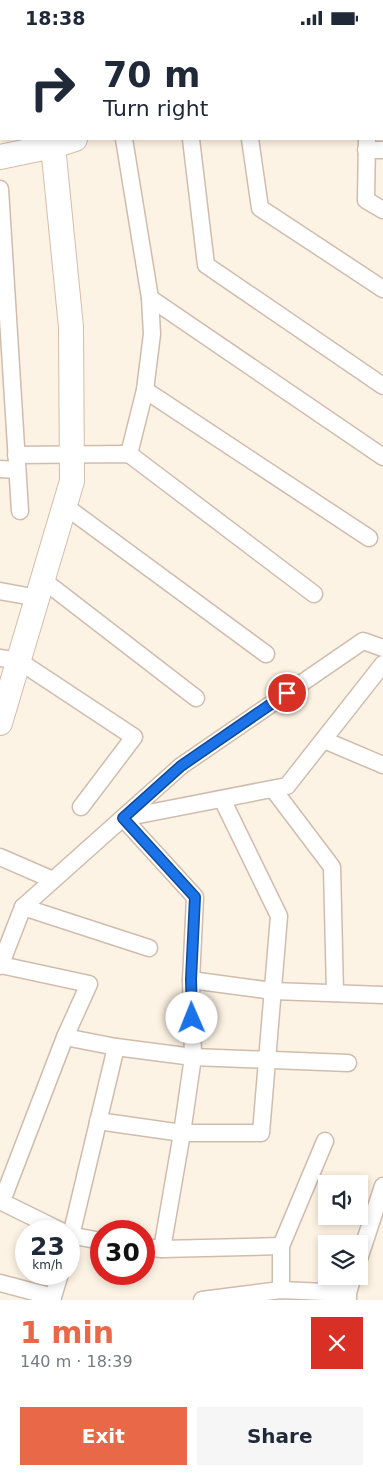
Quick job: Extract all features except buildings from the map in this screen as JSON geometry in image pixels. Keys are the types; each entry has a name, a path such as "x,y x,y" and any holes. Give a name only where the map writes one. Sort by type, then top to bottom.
{"street":[{"path":"124,140 150,298 152,334 145,390 129,454"},
{"path":"191,140 206,265 383,386"},
{"path":"250,140 260,209 383,289"},
{"path":"0,157 23,145 64,142 72,455 72,481 40,589 10,660 0,723"},
{"path":"383,150 366,144 366,200 383,211"},
{"path":"0,189 20,511"},
{"path":"150,298 383,457"},
{"path":"145,390 369,538"},
{"path":"0,469 17,463 72,455 129,454 314,595"},
{"path":"65,506 266,654"},
{"path":"0,591 40,589 196,698"},
{"path":"36,1220 1,1201 65,1037 89,984 0,965 23,907 181,766 363,641 383,648"},
{"path":"10,660 134,737 81,807"},
{"path":"123,818 287,786 383,664"},
{"path":"324,739 383,765"},
{"path":"273,789 332,867 335,993"},
{"path":"98,1121 182,1133 261,1133 279,916 222,799"},
{"path":"123,818 195,897 191,979 193,1057 162,1249"},
{"path":"0,857 53,880"},
{"path":"23,907 149,948"},
{"path":"191,979 273,991 383,995"},
{"path":"65,1037 116,1047 193,1057 348,1063"},
{"path":"72,1220 116,1047"},
{"path":"281,1290 282,1247 325,1141"},
{"path":"367,1235 383,1186"},
{"path":"155,1248 282,1247"},
{"path":"0,1283 52,1298 56,1285"},
{"path":"202,1300 281,1290 348,1296"}],"route":[{"path":"192,1018 191,979 195,897 123,818 181,766 287,693"}]}
